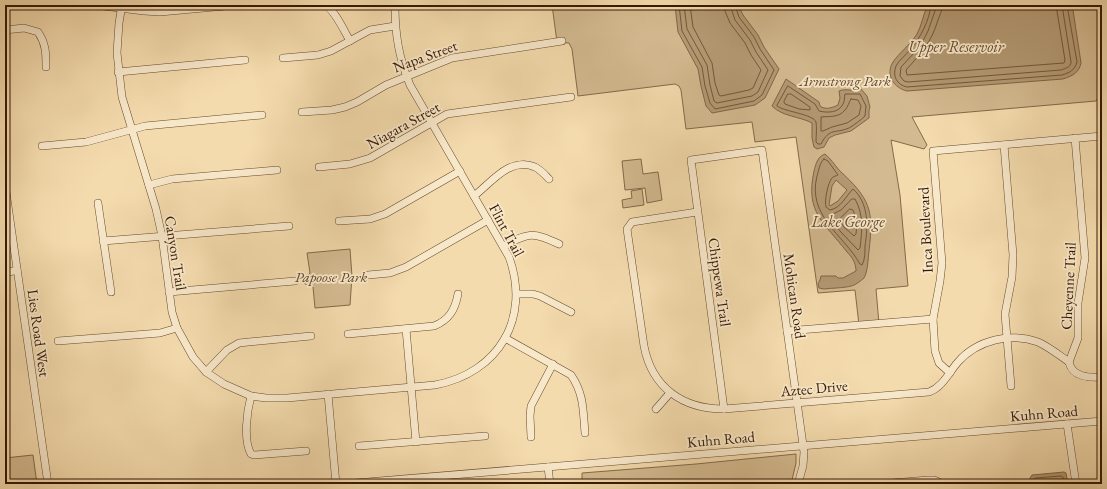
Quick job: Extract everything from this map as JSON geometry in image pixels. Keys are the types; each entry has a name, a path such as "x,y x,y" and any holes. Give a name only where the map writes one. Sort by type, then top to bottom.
{"street":[{"path":"95,5 160,12 236,5"},
{"name":"Flint Trail","path":"328,394 435,385 475,375 505,338 513,319 517,294 513,268 504,246 416,98 406,76 400,57 395,26 396,5"},
{"path":"328,6 350,41"},
{"name":"Canyon Trail","path":"121,7 117,45 118,72 124,103 149,185 162,236 172,312 177,328 187,348 206,372 228,386 251,396 278,398 328,394"},
{"path":"283,58 318,55 331,51 370,30 395,26"},
{"path":"5,30 24,28 38,32 45,43 46,67"},
{"name":"Napa Street","path":"302,112 332,110 345,107 406,76 461,56 562,41"},
{"path":"118,72 246,60"},
{"name":"Niagara Street","path":"320,167 362,162 447,114 571,97"},
{"path":"42,146 86,142 145,126 262,116"},
{"path":"1010,386 1005,314 1012,277 1013,255 1004,145 1102,136"},
{"name":"Cheyenne Trail","path":"1069,362 1078,338 1078,303 1085,258 1075,138"},
{"name":"Inca Boulevard","path":"950,373 939,363 935,355 933,319 942,263 932,151 1004,145"},
{"name":"Mohican Road","path":"691,160 762,150 803,446 803,466 798,484"},
{"name":"Chippewa Trail","path":"691,160 724,409"},
{"path":"474,196 502,172 515,165 526,164 535,167 549,179"},
{"path":"149,185 172,179 277,170"},
{"path":"339,221 370,219 385,214 460,171"},
{"name":"Lies Road West","path":"5,185 48,484"},
{"path":"98,202 111,292"},
{"name":"Aztec Drive","path":"697,212 632,222 629,224 627,229 646,354 654,373 670,393 698,407 724,409 929,392 936,389 959,361 972,350 989,341 1006,338 1024,338 1036,342 1051,349 1069,362 1078,374 1088,378 1102,377"},
{"path":"368,275 390,273 406,267 488,220"},
{"path":"104,241 289,226"},
{"path":"504,246 523,236 531,235 542,236 559,244"},
{"path":"5,273 17,270"},
{"path":"169,292 294,281"},
{"path":"348,334 427,327 442,322 453,310 458,294"},
{"path":"517,294 533,294 540,296 571,312"},
{"path":"787,331 933,319"},
{"path":"58,341 160,333 177,328"},
{"path":"406,329 416,442"},
{"path":"206,372 227,350 239,343 312,336"},
{"path":"505,338 571,375 578,384 582,399 585,433"},
{"path":"531,437 531,406 553,364"},
{"path":"656,409 670,393"},
{"path":"328,394 336,484"},
{"path":"251,396 246,416 250,455 254,456 306,451"},
{"name":"Kuhn Road","path":"342,484 1102,421"},
{"path":"1067,424 1076,484"},
{"path":"359,446 485,436"},
{"path":"548,467 550,484"},
{"path":"880,484 928,480 934,480 943,484"}],"green space":[{"name":"Armstrong Park","path":"552,5 1100,5 1102,22 1102,92 1096,101 912,117 927,145 924,149 891,140 900,195 908,286 876,289 879,324 859,325 855,290 818,293 796,137 755,142 752,122 686,129 681,90 679,86 675,84 578,96 572,49 569,43 557,42"},
{"path":"641,159 643,174 658,172 662,200 647,203 645,188 625,190 622,161"},
{"path":"642,189 644,205 623,208 622,200 632,198 631,191"},
{"name":"Papoose Park","path":"350,249 352,276 350,305 315,308 313,287 305,284 304,279 310,273 307,253"},
{"path":"796,454 796,463 791,484 582,484 582,473"},
{"path":"33,455 37,484 5,484 5,458"}],"water":[{"path":"675,5 738,5 779,69 765,98 755,105 712,113 706,106 698,69 678,32"},
{"name":"Upper Reservoir","path":"928,5 1071,5 1081,63 1079,69 1075,74 1063,79 907,91 902,89 895,84 890,76 891,67 895,59 917,34"},
{"path":"786,79 819,102 820,106 824,108 831,108 838,105 840,98 839,91 861,89 867,96 870,107 869,118 851,131 829,138 824,147 817,149 814,147 812,138 812,123 776,110 772,106"},
{"name":"Lake George","path":"825,154 863,197 868,206 871,225 868,265 864,278 848,287 824,289 819,288 818,284 821,276 836,276 838,278 843,278 856,271 852,258 818,216 814,207 812,185 814,171 817,161","holes":["836,180 847,190 838,201 830,206 829,205 832,186"]},
{"path":"1066,473 1068,484 1030,484 1030,478 1032,475"}]}
